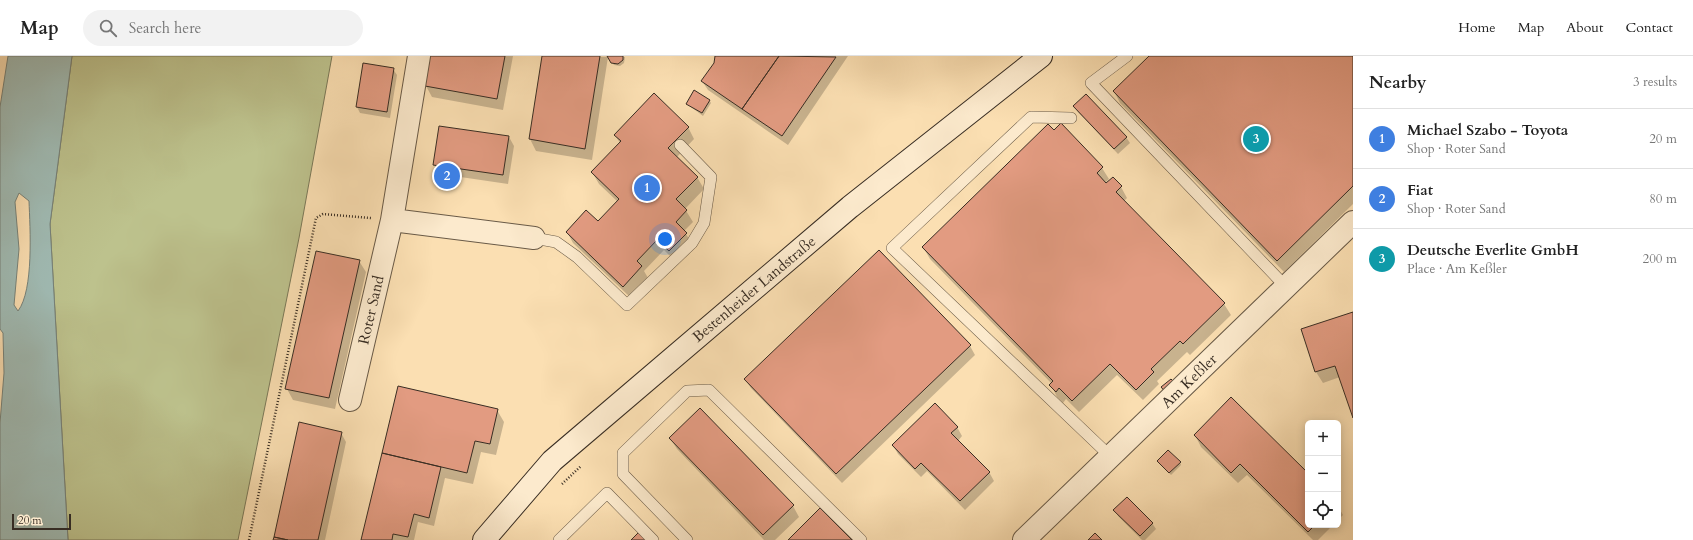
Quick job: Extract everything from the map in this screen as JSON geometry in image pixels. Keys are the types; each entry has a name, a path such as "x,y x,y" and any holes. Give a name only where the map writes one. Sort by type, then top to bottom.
{"street":[{"name":"Roter Sand","path":"350,400 392,220 419,56"},
{"name":"Bestenheider Landstraße","path":"484,540 552,461 850,207 1041,56"},
{"path":"392,220 534,238"},
{"name":"Am Keßler","path":"1024,540 1353,222"}],"lane":[{"path":"1128,56 1091,83 1286,287"},
{"path":"1071,118 1031,117 892,248 1110,457"},
{"path":"534,238 556,242 577,256 627,305 692,243 704,222 711,177 680,145"},
{"path":"687,540 624,474 624,453 687,391 709,390 861,540"},
{"path":"559,540 607,493 654,540"}],"path":[{"path":"249,540 316,218 323,214 392,220"}],"green space":[{"path":"72,56 332,56 299,238 238,540 68,540 50,224"}],"water":[{"path":"8,56 72,56 50,224 68,540 0,540 0,423 4,373 3,333 0,329 0,107","holes":["19,193 29,201 29,274 27,289 18,311 14,305 19,249 15,202"]}],"building":[{"path":"430,56 505,56 497,99 425,86"},
{"path":"542,56 600,56 585,149 529,139"},
{"path":"607,56 623,56 623,60 618,64 611,63"},
{"path":"715,56 779,56 742,109 701,81 714,63"},
{"path":"779,56 836,57 782,136 742,109"},
{"path":"1149,56 1353,56 1353,186 1277,261 1113,91"},
{"path":"363,63 394,68 387,112 356,107"},
{"path":"694,90 710,100 702,113 686,104"},
{"path":"654,93 689,127 668,148 698,177 676,199 687,210 676,222 687,233 669,251 657,240 637,261 642,266 623,287 566,232 586,210 598,221 619,199 591,172 621,141 614,135"},
{"path":"1086,94 1127,137 1114,149 1073,106"},
{"path":"1061,123 1103,167 1097,173 1106,183 1113,177 1122,186 1116,192 1225,303 1183,344 1180,341 1151,369 1154,372 1136,390 1110,364 1072,401 1059,388 1056,392 1049,385 1053,381 922,247 1048,124 1054,130"},
{"path":"439,126 509,136 503,175 433,165"},
{"path":"879,250 971,345 836,474 744,379"},
{"path":"316,251 360,260 329,398 285,389"},
{"path":"1353,312 1353,418 1335,366 1315,372 1301,329"},
{"path":"1171,379 1177,385 1167,394 1161,387"},
{"path":"398,386 498,409 490,444 475,441 467,473 382,453"},
{"path":"1231,397 1305,470 1305,528 1312,528 1308,532 1240,464 1231,473 1194,435"},
{"path":"935,403 958,427 951,433 990,472 960,501 921,463 915,469 892,445"},
{"path":"700,408 794,505 763,535 669,438"},
{"path":"299,422 342,432 318,540 288,540 274,537"},
{"path":"1168,450 1181,462 1169,473 1157,461"},
{"path":"382,453 441,467 429,518 414,514 408,537 393,534 392,540 361,540"},
{"path":"1127,497 1153,523 1140,536 1113,510"},
{"path":"820,508 852,540 788,540"},
{"path":"640,531 648,540 631,540"},
{"path":"1095,533 1102,540 1088,540"},
{"path":"274,537 288,540 273,540"}],"place":[{"name":"Deutsche Everlite GmbH","path":"1256,139"},
{"name":"Fiat","path":"447,176"},
{"name":"Michael Szabo - Toyota","path":"647,188"}]}
